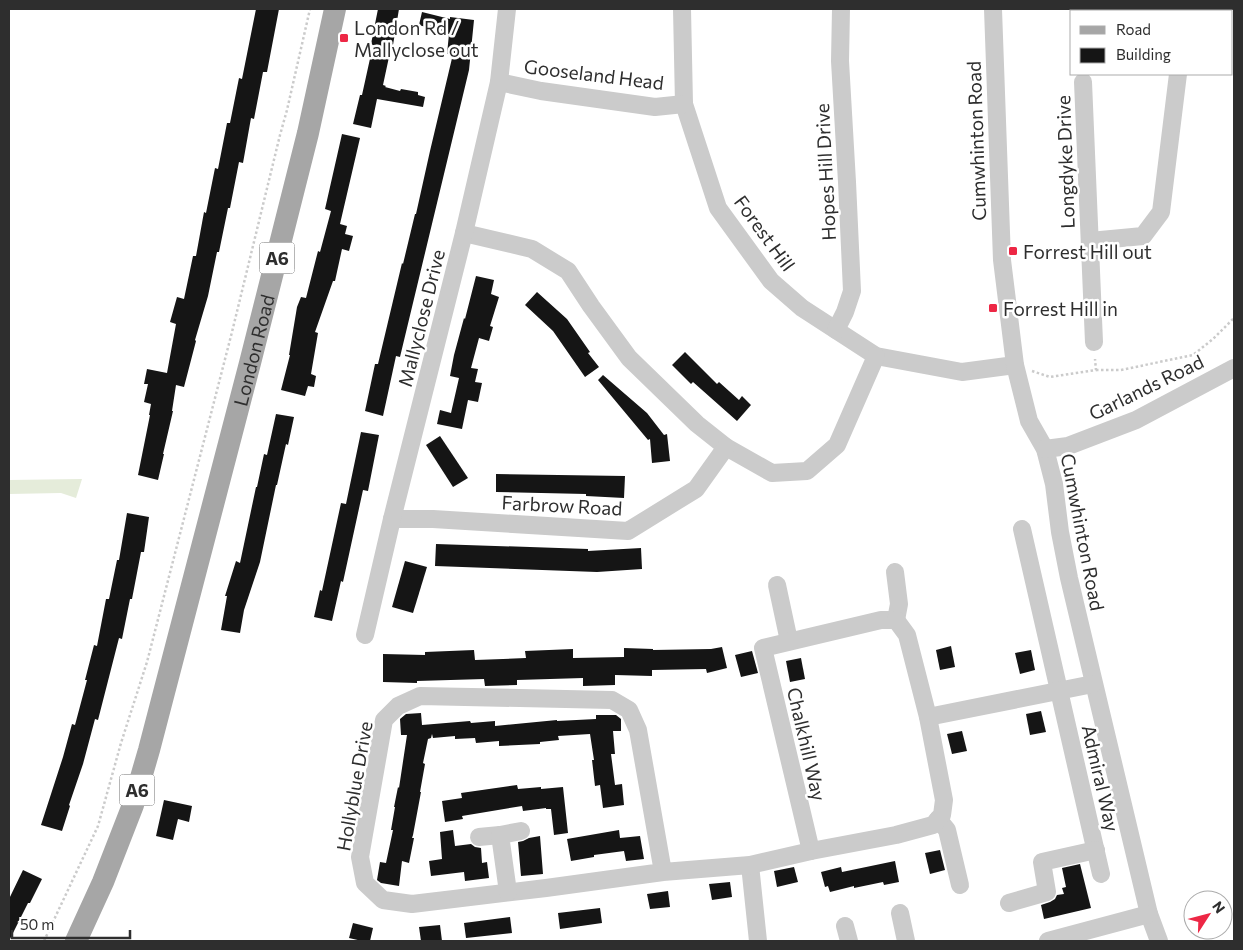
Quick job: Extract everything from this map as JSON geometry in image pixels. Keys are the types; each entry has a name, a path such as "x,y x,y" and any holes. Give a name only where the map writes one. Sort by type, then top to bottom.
{"main road":[{"name":"London Road","path":"76,941 103,882 132,805 149,750 248,373 303,152 335,9"}],"street":[{"name":"Mallyclose Drive","path":"365,635 392,519 464,233 499,82 507,9"},
{"name":"Forest Hill","path":"682,9 684,104 718,208 771,281 802,308 876,356 962,372 1015,365"},
{"name":"Hopes Hill Drive","path":"836,330 852,291 840,61 841,9"},
{"name":"Cumwhinton Road","path":"992,9 1002,260 1015,365 1029,421 1045,450 1054,484 1067,569 1093,684 1149,914 1159,941"},
{"name":"Longdyke Drive","path":"1090,241 1143,236 1161,212 1178,75"},
{"name":"Gooseland Head","path":"499,82 541,91 655,107 684,104"},
{"name":"Longdyke Drive","path":"1083,82 1094,342"},
{"path":"464,233 532,249 568,271 629,358 697,424 726,447 772,473 807,471 837,445 876,356"},
{"name":"Garlands Road","path":"1045,450 1068,446 1136,420 1234,368"},
{"name":"Farbrow Road","path":"392,519 433,519 628,531 696,489 726,447"},
{"name":"Admiral Way","path":"1022,529 1102,874"},
{"path":"895,572 899,604 896,620 906,635 928,717 944,800 942,815 938,819 947,830 960,885"},
{"path":"777,585 789,641 881,620 896,620"},
{"name":"Chalkhill Way","path":"789,641 763,648 810,851"},
{"path":"928,717 1093,684"},
{"name":"Hollyblue Drive","path":"663,872 638,730 629,710 612,700 420,696 398,706 384,720 360,857 365,883 383,900 412,904 663,872 750,865 896,834 932,825 938,819"},
{"path":"479,837 521,831"},
{"path":"500,835 508,892"},
{"path":"1008,903 1046,892 1042,862 1096,850"},
{"path":"750,865 758,941"},
{"path":"900,913 906,941"},
{"path":"1048,941 1149,914"}],"path":[{"path":"44,941 98,826 121,743 147,662 232,332 310,9"},
{"path":"1015,365 1050,377 1096,370 1121,370 1193,354 1213,339 1234,318"},
{"path":"1094,342 1096,370"}],"green space":[{"path":"82,479 76,498 61,493 9,494 9,480"}],"building":[{"path":"256,9 279,9 267,72 263,72 254,119 251,118 243,163 239,162 230,208 228,208 219,252 217,252 208,296 184,387 176,385 173,411 158,480 138,475 151,404 144,402 148,384 144,384 147,369 167,373 176,324 170,322 177,297 184,299 193,256 196,256 215,168 218,169 227,123 230,123 239,78 242,79"},
{"path":"378,9 399,9 391,57 389,57 383,85 400,91 401,89 418,92 418,95 425,97 423,107 377,99 371,128 353,124 360,95 362,95 373,45 371,44"},
{"path":"422,12 450,19 450,17 474,20 469,70 400,357 396,356 383,416 365,411 375,364 378,364 402,263 416,214 453,54 447,54 449,34 419,25"},
{"path":"342,134 360,138 340,224 347,226 345,234 353,236 349,251 342,249 335,281 333,281 315,332 318,333 311,374 316,376 314,387 308,386 305,396 281,390 290,355 297,307 301,297 306,298 331,211 325,209"},
{"path":"476,276 494,280 491,294 499,297 490,326 493,327 489,341 479,338 471,368 478,369 475,382 482,383 478,402 468,400 462,429 437,424 440,410 451,413 459,378 450,376"},
{"path":"537,292 567,319 599,367 585,377 553,331 525,305"},
{"path":"685,352 717,384 719,382 739,400 742,396 751,405 737,421 693,382 691,384 672,365"},
{"path":"603,375 647,413 664,435 667,434 670,461 652,463 650,439 648,440 598,380"},
{"path":"276,414 294,417 276,485 260,562 244,610 240,633 221,630 227,596 225,596 236,561 240,563 256,487 264,454 267,455"},
{"path":"361,432 379,435 368,491 363,490 343,582 341,581 332,621 314,617 320,590 322,591 341,503 346,504"},
{"path":"440,436 468,478 453,487 426,445"},
{"path":"496,474 625,476 624,498 586,496 586,494 496,492"},
{"path":"127,513 149,517 144,552 141,552 122,639 119,638 98,720 95,719 62,831 41,825 72,724 75,725 94,645 97,646 106,599 109,599 117,560 119,560"},
{"path":"436,544 588,549 588,551 641,548 642,569 597,572 435,566"},
{"path":"405,561 427,567 413,613 392,607"},
{"path":"951,646 955,667 940,670 936,650"},
{"path":"722,647 727,668 707,673 706,669 652,670 652,676 615,675 615,685 583,686 583,678 517,680 517,685 485,686 484,679 417,681 417,683 383,682 383,654 425,655 425,652 474,650 475,660 526,658 525,651 573,649 573,658 624,657 624,648 653,650 711,649"},
{"path":"1031,650 1035,670 1020,674 1015,653"},
{"path":"752,651 758,673 741,677 735,655"},
{"path":"801,658 805,679 790,682 786,661"},
{"path":"1041,711 1046,732 1030,735 1026,714"},
{"path":"421,713 422,725 495,721 495,726 557,720 596,719 596,715 616,715 621,719 621,731 613,731 615,754 611,754 615,785 622,784 624,805 603,808 600,785 595,786 590,734 558,736 559,740 540,742 540,744 499,746 499,741 476,743 475,738 455,739 455,736 433,738 432,734 431,738 428,739 423,763 425,764 409,863 402,861 399,886 381,883 377,880 380,862 386,863 393,830 391,830 394,807 399,788 407,735 401,735 400,719 406,714"},
{"path":"962,731 967,751 952,754 947,734"},
{"path":"517,785 518,789 563,787 568,833 554,835 551,809 546,808 523,811 522,806 462,816 463,819 445,822 442,801 462,798 461,793"},
{"path":"164,800 192,806 189,822 178,819 173,840 156,836"},
{"path":"453,830 455,846 471,844 481,848 482,863 487,862 489,878 465,881 464,872 431,876 429,861 442,859 440,832"},
{"path":"619,830 620,838 640,836 644,859 626,861 624,851 594,855 594,857 571,861 567,839"},
{"path":"540,836 543,874 521,876 518,842"},
{"path":"940,850 945,870 930,874 925,853"},
{"path":"895,861 899,882 884,885 883,882 830,892 828,886 825,887 821,872 841,867 842,872"},
{"path":"1080,864 1091,908 1044,919 1041,905 1055,899 1057,895 1064,894 1062,888 1066,887 1062,868"},
{"path":"794,867 798,882 777,887 774,871"},
{"path":"23,870 42,879 9,941 9,899"},
{"path":"730,882 732,897 712,900 709,884"},
{"path":"668,891 670,907 650,909 647,894"},
{"path":"600,908 602,923 560,929 558,913"},
{"path":"510,917 512,933 466,938 464,923"},
{"path":"353,923 373,928 370,941 349,938"},
{"path":"440,925 442,941 421,941 419,927"}],"place":[{"name":"London Rd / Mallyclose out","path":"344,38"},
{"name":"Forrest Hill out","path":"1013,251"},
{"name":"Forrest Hill in","path":"993,308"}]}
